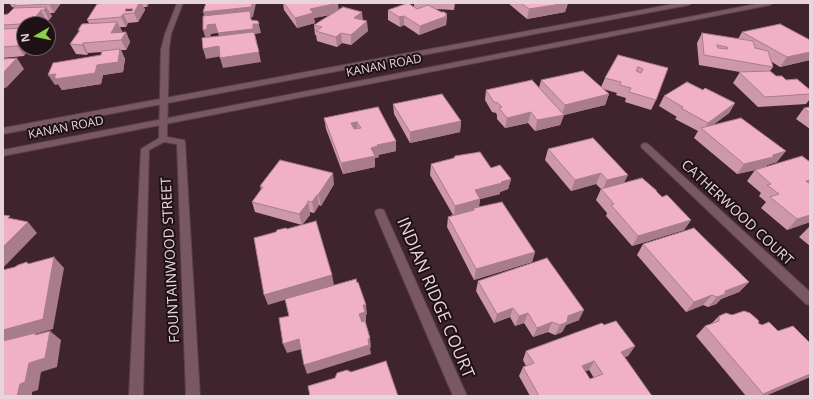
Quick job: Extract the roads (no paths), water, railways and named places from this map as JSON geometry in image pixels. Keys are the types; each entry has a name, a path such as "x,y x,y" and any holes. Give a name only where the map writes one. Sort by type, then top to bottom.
{"main road":[{"path":"163,139 165,49 168,34 180,3"},
{"name":"KANAN ROAD","path":"3,131 689,3"},
{"name":"KANAN ROAD","path":"3,153 770,3"},
{"name":"FOUNTAINWOOD STREET","path":"136,396 145,149 163,139 181,142 193,396"},
{"name":"CATHERWOOD COURT","path":"644,146 810,300"},
{"name":"INDIAN RIDGE COURT","path":"380,213 460,396"}]}
